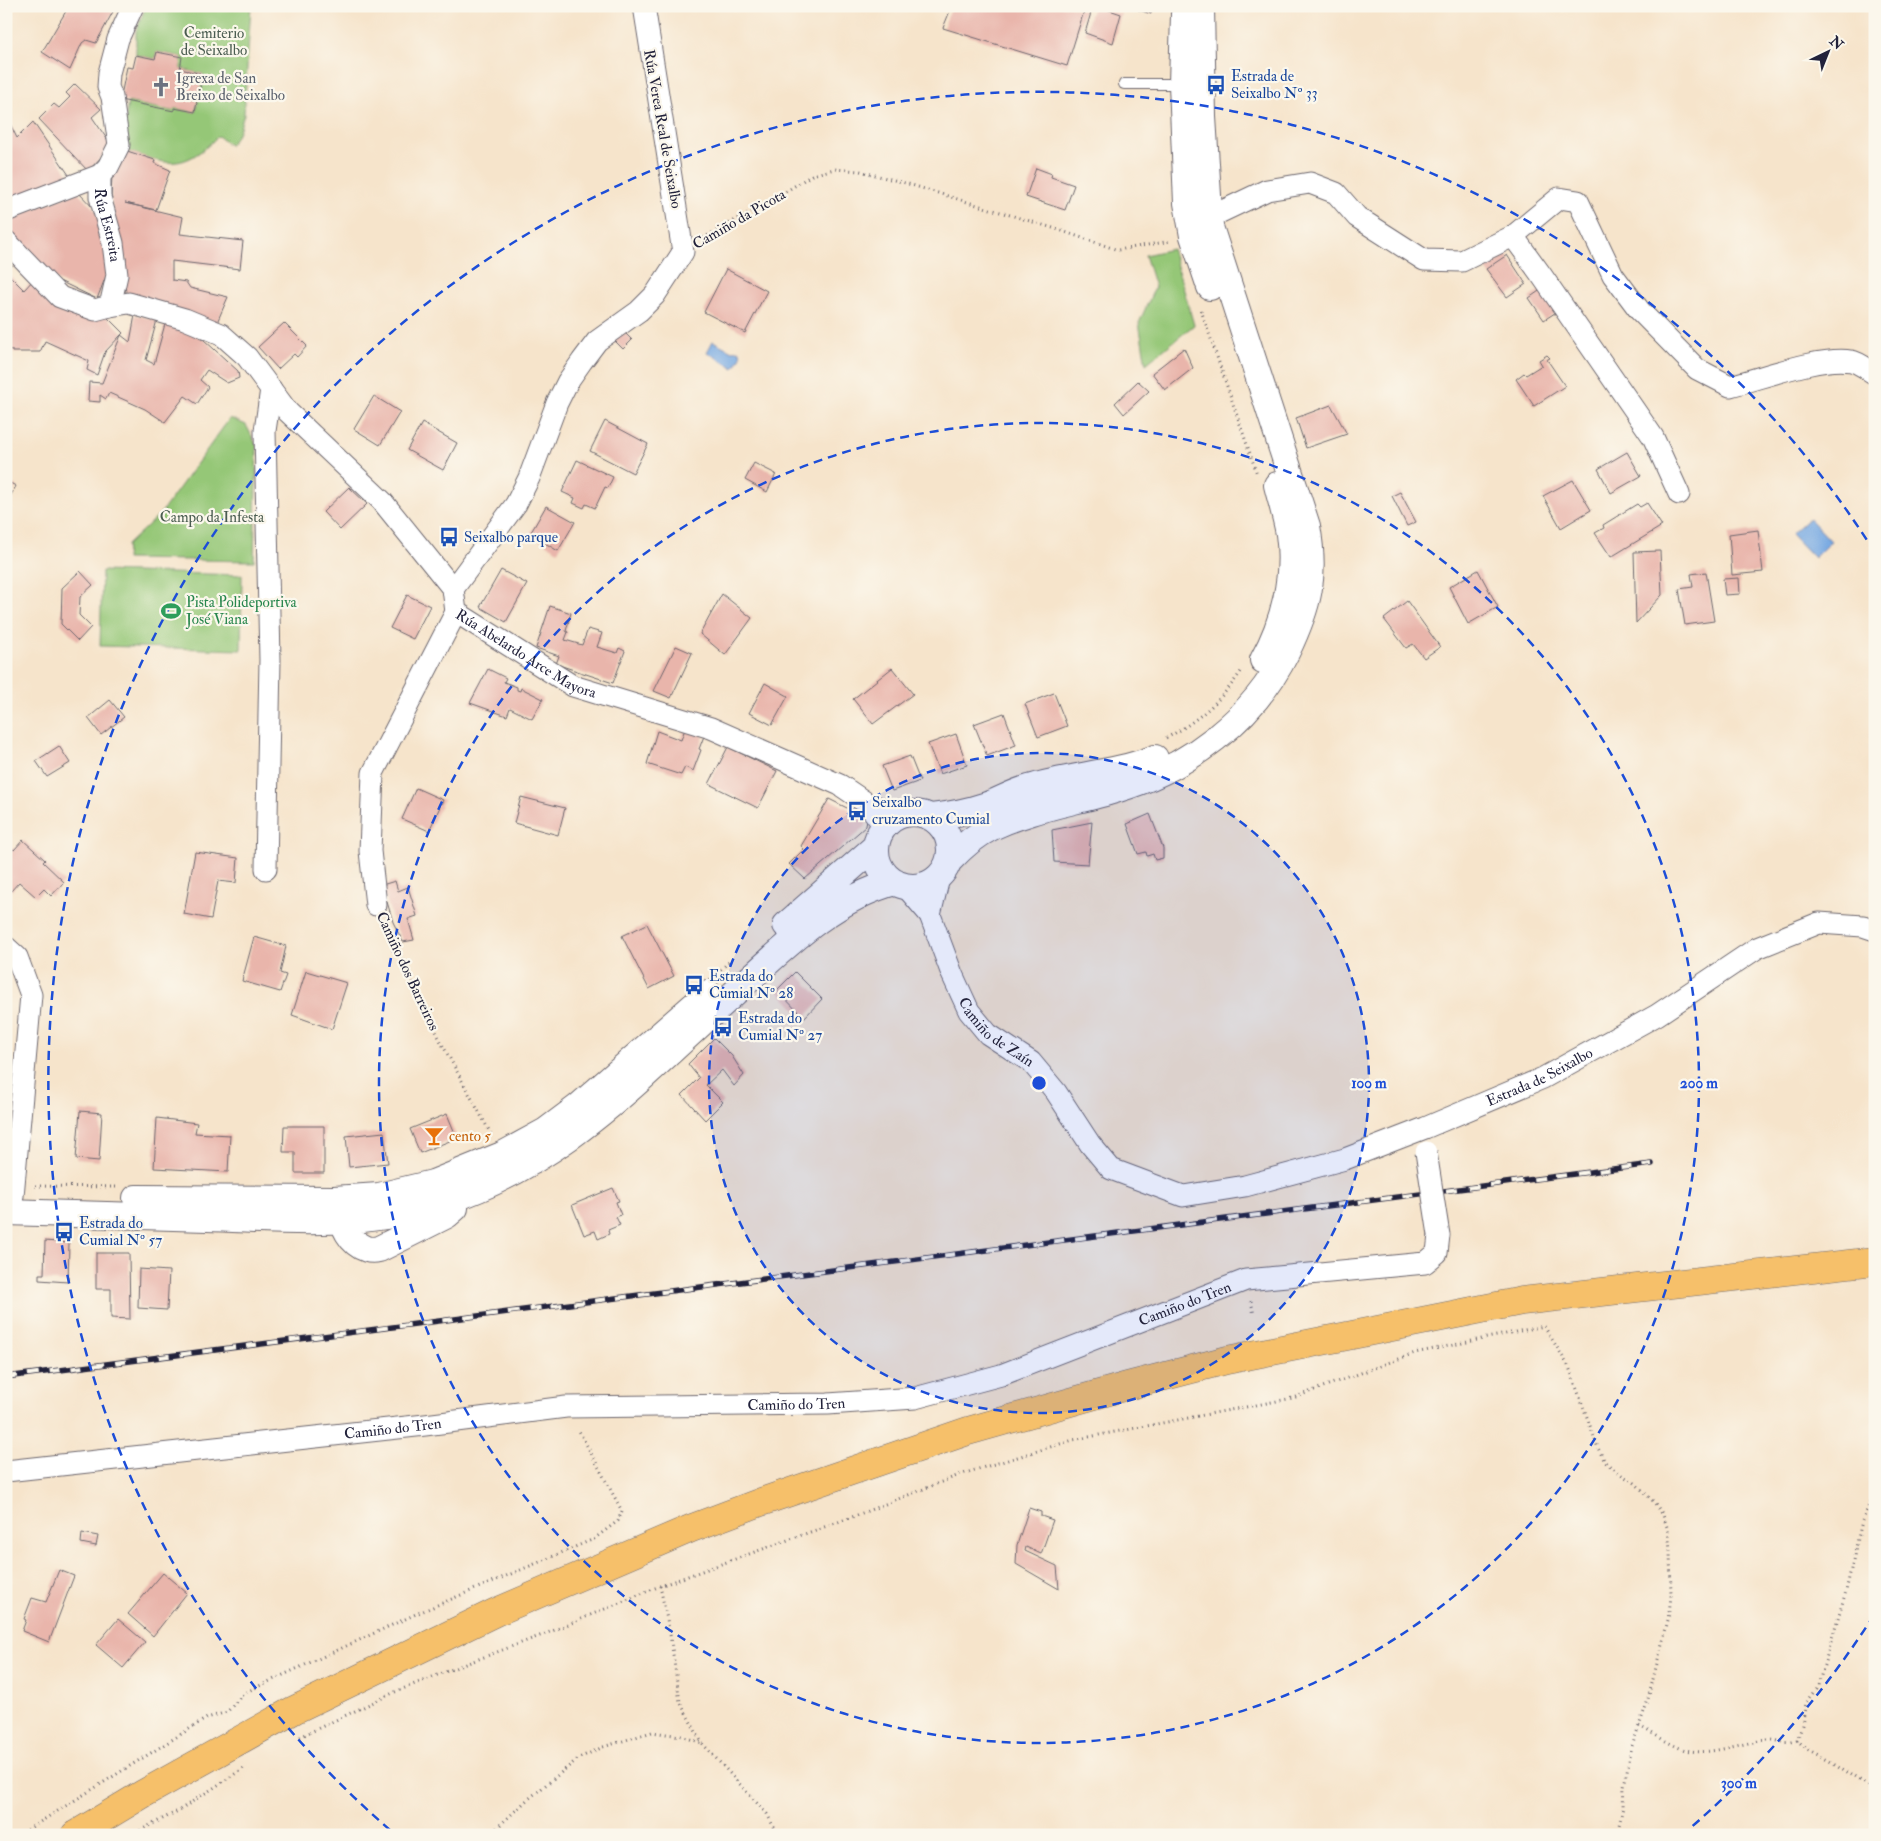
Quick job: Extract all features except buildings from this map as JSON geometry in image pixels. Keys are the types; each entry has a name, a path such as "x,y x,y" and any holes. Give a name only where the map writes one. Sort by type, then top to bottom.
{"main road":[{"path":"75,1835 143,1794 294,1710 496,1612 590,1570 692,1528 761,1502 968,1431 1227,1360 1522,1301 1875,1260"}],"street":[{"path":"6,211 100,175 108,167 119,145 112,97 108,87 109,73 118,39 133,6"},
{"name":"Rúa Verea Real de Seixalbo","path":"644,6 683,252"},
{"path":"887,829 876,857 880,867 887,876 901,884 918,887 929,884 974,838 991,828 1015,818 1118,790 1155,775 1191,756 1219,737 1241,716 1263,691 1282,661 1304,610 1310,579 1311,552 1307,526 1214,241 1203,219 1187,203 1182,84 1184,6"},
{"path":"1201,6 1203,219"},
{"path":"931,817 966,812 1028,788 1059,780 1131,766 1174,749 1192,739 1227,709 1243,692 1268,651 1280,620 1287,594 1290,566 1289,532 1203,219 1194,168 1194,100 1189,88 1182,84"},
{"name":"Rúa Estreita","path":"100,175 100,197 113,243 117,275 110,306"},
{"path":"1203,219 1267,190 1310,183 1336,193 1357,217 1424,260 1462,260 1513,236 1559,198 1578,201 1613,275 1640,311 1697,369 1730,386 1803,366 1834,361 1853,361 1875,374"},
{"path":"1513,236 1653,437 1679,494"},
{"name":"Rúa Abelardo Arce Mayora","path":"6,241 60,297 95,310 130,303 185,319 221,334 247,357 288,412 382,501 453,589 456,612 573,686 711,728 840,785 868,804 887,829"},
{"name":"Camiño da Picota","path":"453,589 516,504 529,478 558,402 577,368 597,341 639,311 656,296 683,252"},
{"path":"266,869 270,660 265,431 271,389"},
{"name":"Camiño dos Barreiros","path":"376,905 370,851 373,773 456,612"},
{"path":"393,1209 462,1185 502,1165 578,1107 887,829 913,812 931,817 943,826 949,837 951,849 930,916"},
{"path":"344,1215 347,1231 356,1242 368,1250 379,1250 447,1214 477,1190 543,1154 593,1119 631,1088 764,966 822,918 853,898 868,891 901,884"},
{"name":"Camiño de Zaín","path":"901,884 930,916 952,974 969,1011 988,1034 1031,1062 1056,1092 1090,1144 1111,1169 1183,1196"},
{"name":"Estrada de Seixalbo","path":"1183,1196 1245,1186 1345,1159 1426,1128 1551,1073 1658,1015 1757,948 1819,923 1863,926 1875,930"},
{"path":"6,947 17,957 31,995 10,1198"},
{"name":"Camiño do Tren","path":"6,1471 416,1426 566,1407 828,1404 915,1398 1001,1375 1246,1280 1425,1263 1437,1253 1439,1235 1426,1152 1426,1128"},
{"path":"10,1198 334,1199 379,1196 433,1183 502,1155 546,1131"},
{"path":"10,1198 322,1222 344,1215 434,1204 477,1190"},
{"path":"248,1198 283,1211 344,1215"},
{"path":"392,1242 400,1222 393,1209"}],"lane":[{"path":"1124,84 1182,84"}],"path":[{"name":"Camiño da Picota","path":"683,252 705,236 777,197 812,175 834,169 860,171 905,183 1118,250 1203,219"},
{"path":"1200,309 1259,480"},
{"path":"1162,740 1184,729 1210,709 1243,668"},
{"name":"Camiño dos Barreiros","path":"376,905 442,1044 502,1155"},
{"path":"712,977 720,970"},
{"path":"10,1198 55,1185 123,1188"},
{"path":"295,1740 404,1688 544,1634 660,1586 852,1517 962,1474 1073,1440 1293,1398 1415,1353 1544,1326 1569,1367 1598,1448 1605,1462 1635,1483 1654,1502 1663,1515 1668,1530 1670,1550 1668,1620 1632,1746 1617,1835"},
{"path":"19,1835 200,1723 227,1712 244,1693 416,1614 594,1539 618,1521 622,1511 566,1407"},
{"path":"1639,1726 1681,1749 1695,1751 1711,1751 1769,1740 1789,1744 1797,1740 1806,1703 1816,1690 1846,1590 1862,1521 1875,1492"},
{"path":"660,1586 670,1634 680,1702 702,1743 767,1814 778,1835"},
{"path":"489,1835 526,1801 579,1758 603,1747 652,1732 681,1736 702,1743"},
{"path":"1797,1740 1807,1749 1875,1790"},
{"path":"132,1835 138,1834 178,1811 251,1764"}],"green space":[{"name":"Cemiterio de Seixalbo","path":"146,6 251,6 244,114 238,134 230,145 218,136 194,156 183,161 172,162 150,159 121,149 128,102 173,111 174,108 195,112 203,74 180,69 182,57 157,52 155,59 136,55 136,31"},
{"path":"1172,249 1194,325 1146,364 1139,323 1155,287 1145,255"},
{"name":"Campo da Infesta","path":"230,418 246,425 257,446 254,561 126,559 127,545 161,513"},
{"name":"Pista Polideportiva José Viana","path":"102,571 242,575 241,650 100,646"}],"water":[{"path":"713,341 732,351 740,351 741,357 734,368 707,352"},
{"path":"1809,518 1831,541 1814,558 1791,534"}],"railway":[{"path":"6,1377 1652,1164"}],"place":[{"name":"Estrada de Seixalbo Nº 33","path":"1216,85"},
{"name":"Igrexa de San Breixo de Seixalbo","path":"161,87"},
{"name":"Seixalbo parque","path":"449,537"},
{"name":"Pista Polideportiva José Viana","path":"171,611"},
{"name":"Seixalbo cruzamento Cumial","path":"857,811"},
{"name":"Estrada do Cumial Nº 28","path":"694,985"},
{"name":"Estrada do Cumial Nº 27","path":"723,1027"},
{"name":"cento 5","path":"434,1136"},
{"name":"Estrada do Cumial Nº 57","path":"64,1232"}]}
